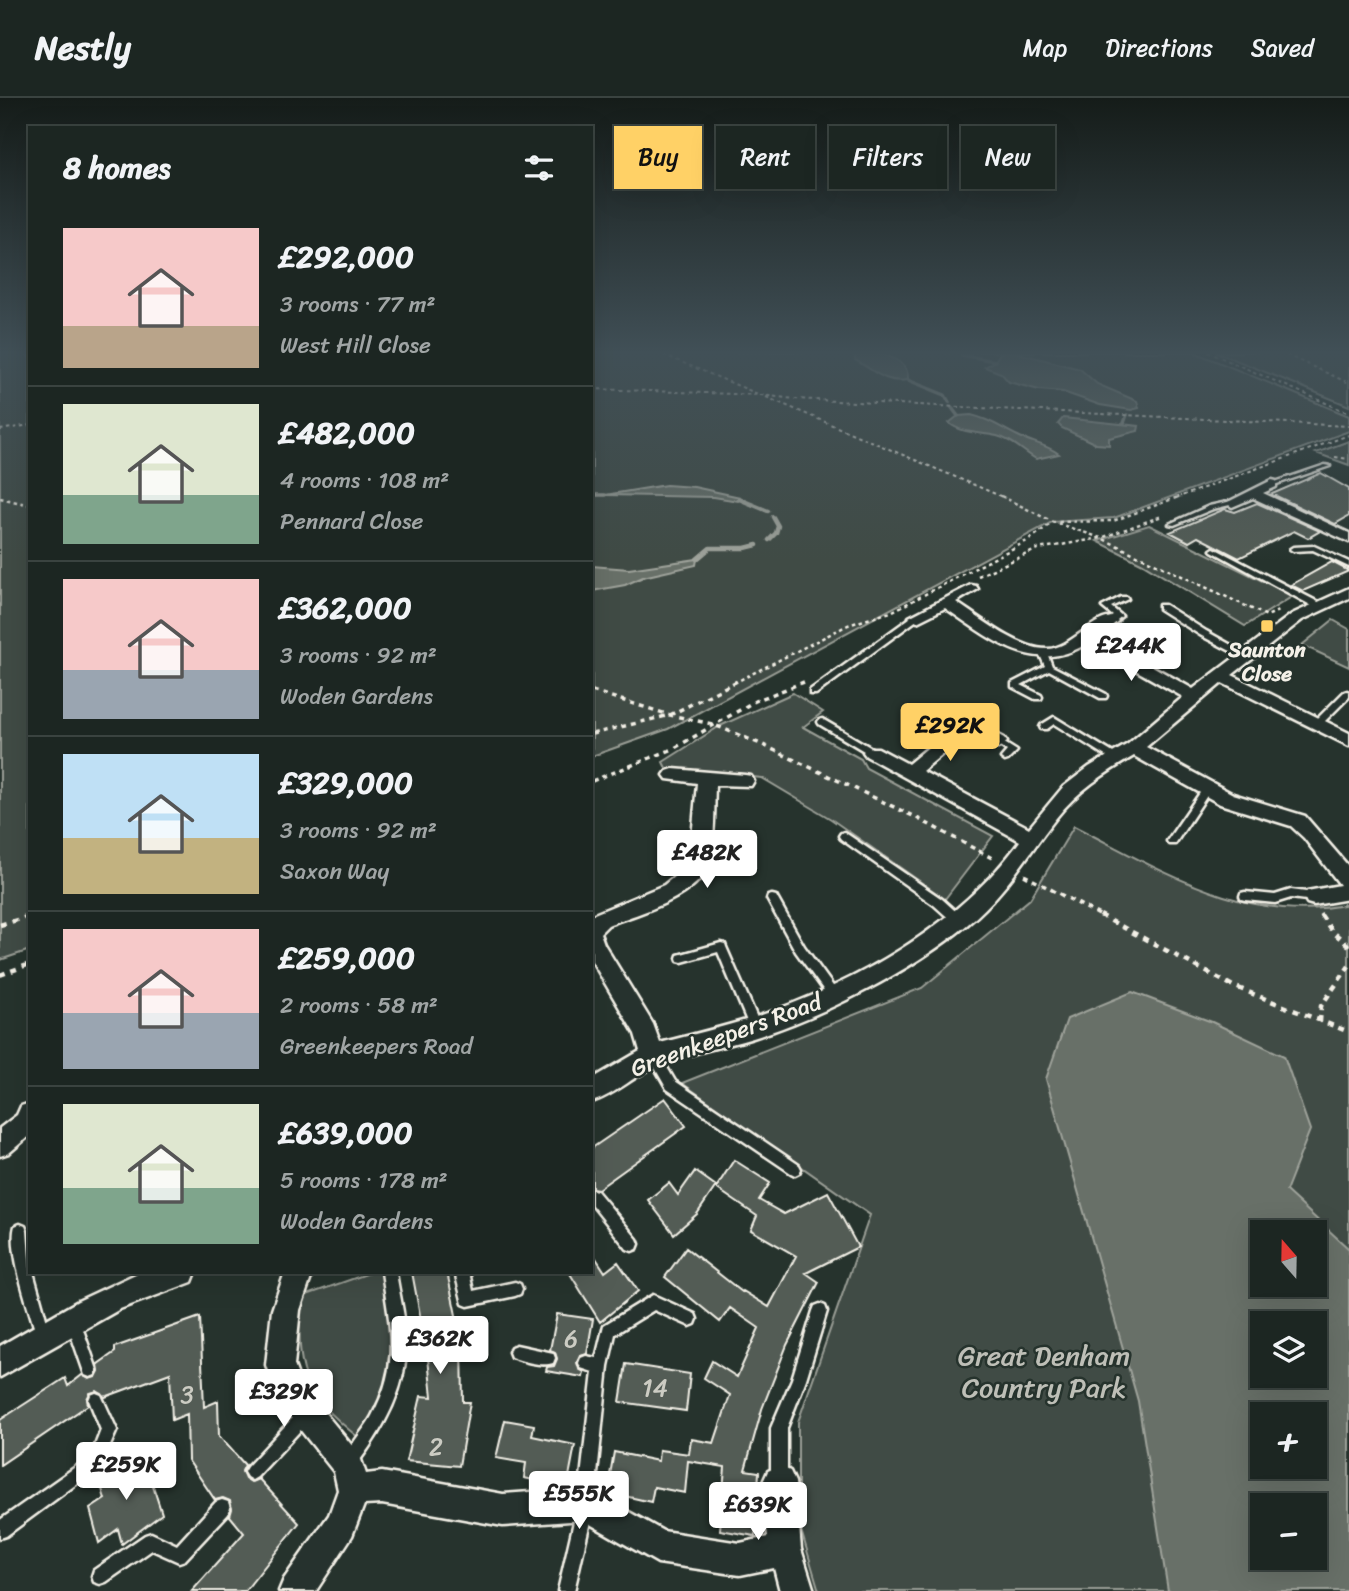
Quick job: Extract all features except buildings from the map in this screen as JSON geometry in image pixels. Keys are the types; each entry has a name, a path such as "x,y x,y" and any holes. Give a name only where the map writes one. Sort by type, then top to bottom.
{"street":[{"path":"1232,503 1272,484"},
{"path":"1252,494 1349,538"},
{"path":"916,617 946,602 972,584"},
{"name":"Greenkeepers Road","path":"593,1090 653,1056 755,1027 834,996 895,962 959,920 983,899 1011,868 1031,838 1069,792 1115,758 1134,748 1194,696 1297,617 1349,592"},
{"path":"946,602 1046,661 1110,621"},
{"path":"1087,636 1194,696"},
{"path":"1222,676 1349,740"},
{"path":"948,715 966,724 1002,750"},
{"path":"909,773 966,724"},
{"path":"1134,748 1227,799 1298,821 1311,833 1349,881"},
{"path":"872,752 1031,838"},
{"path":"673,775 745,781"},
{"path":"593,927 601,919 682,885 695,874 699,862 707,778"},
{"path":"1314,897 1349,891"},
{"path":"593,942 645,1031 653,1056"},
{"path":"0,1144 28,1118"},
{"path":"0,1363 73,1319 175,1274"},
{"path":"298,1274 286,1310 280,1365 289,1393 351,1478 382,1488 503,1510 586,1504 658,1547 740,1559 785,1549"},
{"path":"296,1591 341,1525 351,1478"},
{"path":"779,1482 785,1549 797,1591"}],"lane":[{"path":"1272,484 1327,466"},
{"path":"1172,524 1211,508 1232,503"},
{"path":"1293,549 1314,548 1349,565"},
{"path":"1214,550 1319,606"},
{"path":"1110,621 1118,616 1106,607 1124,599"},
{"path":"1162,607 1247,656"},
{"path":"813,691 916,617"},
{"path":"1038,697 1016,685 1046,661 1103,696"},
{"path":"1316,725 1347,694"},
{"path":"1044,727 1054,720 1115,758"},
{"path":"822,722 872,752"},
{"path":"1172,841 1207,789"},
{"path":"844,836 938,902 959,920"},
{"path":"1245,896 1275,899 1291,894 1314,897"},
{"path":"772,899 800,948 834,996"},
{"path":"682,958 721,947 755,1027"},
{"path":"653,1056 671,1085 795,1169"},
{"path":"593,1197 632,1244"},
{"path":"20,1231 23,1261 44,1335"},
{"path":"351,1478 392,1388 399,1349 389,1274"},
{"path":"462,1274 468,1299 515,1289"},
{"path":"566,1591 586,1504 601,1366 610,1330 653,1302 690,1319"},
{"path":"779,1482 779,1428 799,1379 820,1311"},
{"path":"73,1319 90,1370"},
{"path":"516,1352 548,1358"},
{"path":"586,1363 601,1366"},
{"path":"0,1530 96,1461 109,1430 96,1400"},
{"path":"252,1472 306,1415"},
{"path":"100,1576 151,1541 179,1554 222,1508"}],"path":[{"path":"826,422 1021,505 1053,522 1101,538 1267,616 1278,609 1297,617"},
{"path":"1248,422 1349,426"},
{"path":"0,430 28,425"},
{"path":"593,734 670,715 848,625 891,612 1028,540 1053,522 1113,521 1349,435"},
{"path":"1335,457 1349,458"},
{"path":"0,498 28,505"},
{"path":"972,584 1038,549 1101,538 1166,515"},
{"path":"593,781 673,749 755,701 813,677"},
{"path":"593,691 670,715 712,724 915,817 1233,986 1349,1032"},
{"path":"1314,897 1312,902 1331,930 1349,946"},
{"path":"0,925 28,917"},
{"path":"0,975 28,965"},
{"path":"1320,1022 1321,1006 1349,966"}],"green space":[{"path":"0,422 28,422 28,951 0,960"},
{"path":"593,422 1349,422 1349,431 1114,518 1052,522 668,729 593,756"},
{"path":"1349,441 1349,465 1316,453"},
{"path":"1149,525 1293,596 1245,626 1143,564 1097,541"},
{"path":"1333,620 1349,629 1349,667 1302,645"},
{"path":"793,693 823,712 803,727 861,759 866,768 993,836 945,899 831,819 762,778 666,768 663,762 720,726"},
{"name":"Great Denham Country Park","path":"1074,826 1172,876 1240,901 1311,909 1349,904 1349,1591 819,1591 798,1520 798,1422 870,1215 682,1083 922,988 1030,899"},
{"path":"366,1274 384,1274 395,1351 384,1391 359,1438 325,1407 306,1377 300,1343 301,1297"}],"shaded area":[{"path":"991,422 1059,454 1036,459 1003,438 966,431 949,423"},
{"path":"1060,422 1098,422 1139,426 1138,431 1109,438 1109,445 1096,444 1058,424"},
{"path":"666,485 694,487 740,497 738,501 714,497 605,495"},
{"path":"697,559 696,565 643,577 625,585 593,591 593,566 629,569"},
{"path":"1132,992 1212,1022 1284,1056 1310,1130 1286,1191 1318,1220 1250,1220 1250,1297 1327,1297 1327,1229 1349,1249 1349,1591 1168,1591 1138,1401 1046,1079 1067,1019"}],"waterway":[{"path":"594,495 605,495"},
{"path":"739,499 768,511"},
{"path":"769,540 776,533 778,526 773,517"},
{"path":"697,559 710,548 745,548 757,545"}],"place":[{"name":"Saunton Close","path":"1267,626"}]}
